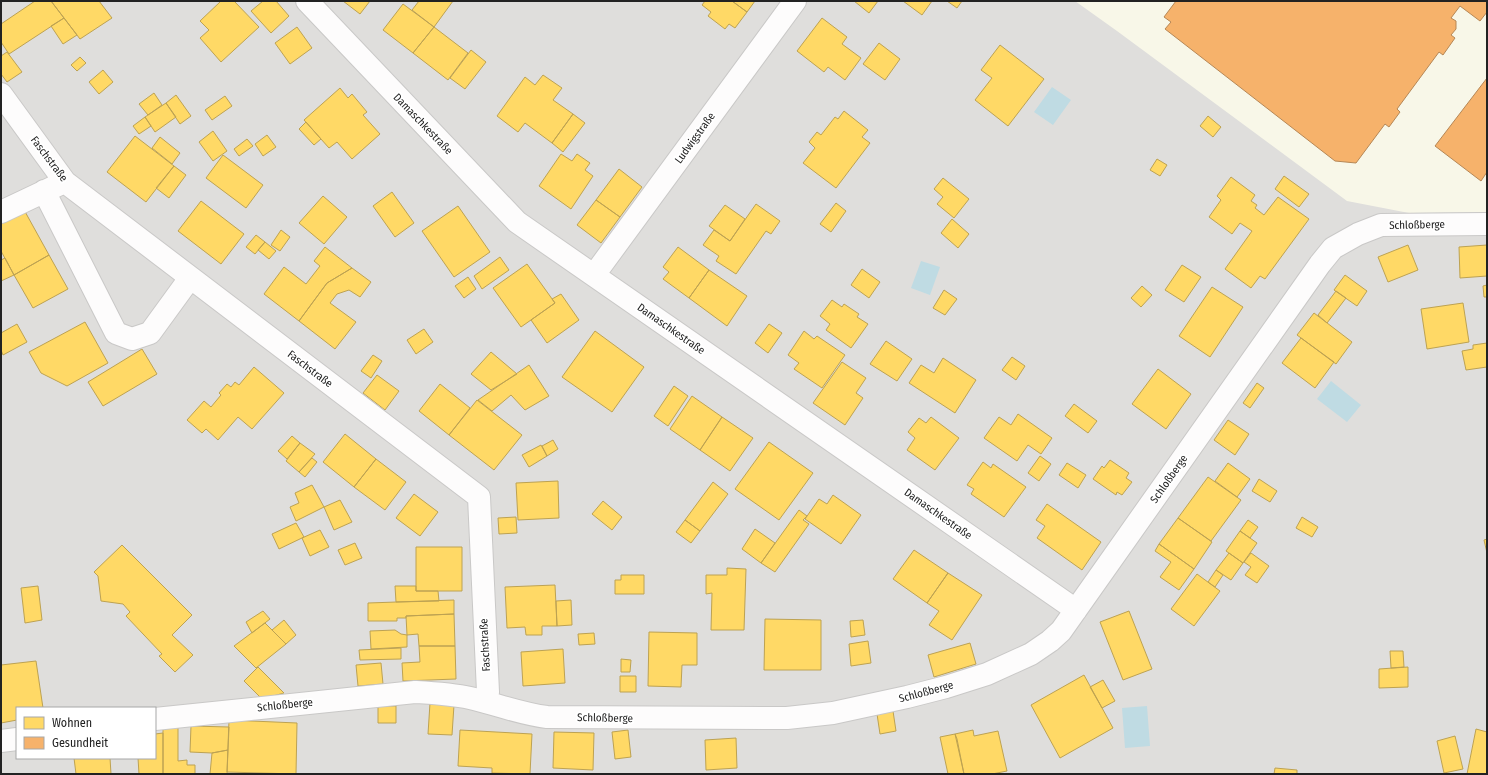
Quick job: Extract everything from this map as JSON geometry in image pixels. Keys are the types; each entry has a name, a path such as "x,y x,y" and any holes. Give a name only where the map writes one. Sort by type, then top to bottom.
{"street":[{"name":"Damaschkestraße","path":"307,1 512,218 1076,610"},
{"name":"Ludwigstraße","path":"594,275 795,1"},
{"name":"Faschstraße","path":"1,94 65,182 479,497 488,688 486,702"},
{"path":"1,212 65,182"},
{"path":"44,191 116,333 132,339 150,332 190,278"},
{"name":"Schloßberge","path":"156,719 407,692 449,694 530,714 551,717 788,718 832,713 879,704 946,687 998,669 1030,654 1050,641 1061,631 1320,264 1333,248 1358,234 1381,225 1487,224"},
{"path":"1,741 16,739"}],"shaded area":[{"path":"1,1 1487,1 1487,774 1,774"},
{"path":"1075,1 1487,1 1487,212 1409,213 1347,201"}],"water":[{"path":"1052,87 1071,100 1053,125 1034,112"},
{"path":"921,261 940,267 930,295 911,288"},
{"path":"1331,381 1361,405 1347,422 1317,399"},
{"path":"1147,706 1150,746 1125,748 1122,708"}],"building: Wohnen":[{"path":"35,1 51,1 64,18 9,54 1,42 1,24"},
{"path":"51,1 99,1 112,18 80,39"},
{"path":"221,1 234,1 259,27 221,62 200,38 209,30 200,21"},
{"path":"263,1 276,1 289,16 271,33 251,11"},
{"path":"343,1 370,1 360,14"},
{"path":"419,1 453,1 434,27 412,10"},
{"path":"705,1 732,1 747,12 735,28 729,24 725,29 708,16 711,12 702,5"},
{"path":"732,1 755,1 747,12"},
{"path":"854,1 878,1 869,13"},
{"path":"903,1 932,1 922,15"},
{"path":"947,1 962,1 957,8"},
{"path":"403,4 434,27 413,53 383,30"},
{"path":"64,18 77,35 63,44 51,26"},
{"path":"822,18 847,37 842,44 861,58 845,80 828,67 824,72 797,51"},
{"path":"297,27 312,48 290,64 275,43"},
{"path":"434,27 468,53 448,80 413,53"},
{"path":"879,43 900,59 885,80 863,64"},
{"path":"1000,45 1044,79 1008,126 975,100 992,78 981,70"},
{"path":"471,50 486,62 465,89 450,78"},
{"path":"7,52 22,72 7,82 1,74 1,56"},
{"path":"80,57 86,63 77,71 71,65"},
{"path":"103,70 113,82 99,94 89,82"},
{"path":"543,75 562,88 553,100 573,114 552,143 525,123 518,132 497,116 525,77 535,85"},
{"path":"340,88 348,98 352,94 367,112 363,115 380,134 352,159 337,142 329,148 304,120"},
{"path":"154,93 162,105 148,115 139,104"},
{"path":"176,95 191,116 180,124 166,103"},
{"path":"225,96 232,106 212,120 205,110"},
{"path":"166,103 176,117 155,132 145,117"},
{"path":"844,111 868,130 862,137 870,143 836,188 803,163 815,148 809,142 817,132 821,135 835,117 838,119"},
{"path":"573,114 585,123 563,152 552,143"},
{"path":"1208,116 1221,127 1213,137 1200,126"},
{"path":"145,117 151,126 139,134 133,126"},
{"path":"306,122 321,139 314,145 299,129"},
{"path":"213,131 227,151 213,161 199,142"},
{"path":"267,135 276,147 263,156 255,144"},
{"path":"135,136 174,166 146,202 107,172"},
{"path":"160,137 180,153 172,164 152,148"},
{"path":"247,139 253,146 239,156 234,149"},
{"path":"561,154 572,161 577,154 590,163 585,170 593,176 571,209 539,186"},
{"path":"223,155 263,185 246,208 206,178"},
{"path":"1157,159 1167,165 1160,176 1150,170"},
{"path":"174,166 186,175 169,198 156,188"},
{"path":"619,169 642,187 620,217 596,200"},
{"path":"1284,176 1309,194 1299,207 1275,189"},
{"path":"1231,177 1255,195 1251,201 1257,205 1255,208 1264,215 1278,197 1309,219 1265,279 1260,276 1251,288 1225,269 1252,231 1240,223 1232,234 1209,217 1221,200 1217,196"},
{"path":"943,178 969,199 954,218 937,204 943,197 934,189"},
{"path":"392,192 414,223 395,237 373,206"},
{"path":"323,196 347,217 324,244 299,223"},
{"path":"596,200 620,217 601,243 577,225"},
{"path":"201,201 244,234 221,264 178,231"},
{"path":"836,203 846,211 831,232 820,224"},
{"path":"756,204 780,221 771,234 766,231 736,274 716,261 719,256 703,245 714,230 730,241"},
{"path":"725,205 745,219 730,241 709,226"},
{"path":"458,206 490,252 454,277 422,231"},
{"path":"23,208 49,255 14,275 1,251 1,220"},
{"path":"952,219 969,234 958,248 941,233"},
{"path":"281,230 290,237 280,251 271,245"},
{"path":"256,235 265,242 255,254 246,247"},
{"path":"265,242 276,251 269,259 258,250"},
{"path":"1408,245 1418,270 1388,282 1378,257"},
{"path":"1487,245 1487,276 1460,278 1459,247"},
{"path":"325,247 352,268 327,283 299,321 264,294 284,267 306,284 320,266 314,261"},
{"path":"678,247 709,270 689,298 663,279 669,272 663,267"},
{"path":"49,255 68,289 33,308 14,275"},
{"path":"500,257 509,270 482,289 474,276"},
{"path":"5,258 14,275 1,281 1,260"},
{"path":"527,264 555,303 521,327 493,288"},
{"path":"1182,265 1201,277 1184,302 1165,290"},
{"path":"352,268 371,282 360,297 349,290 337,294 330,303 356,322 335,349 299,321 327,283"},
{"path":"862,269 880,282 869,298 851,285"},
{"path":"709,270 747,296 727,326 689,298"},
{"path":"1345,275 1367,291 1357,306 1334,290"},
{"path":"468,277 476,289 464,298 455,286"},
{"path":"1487,285 1487,297 1484,297 1483,286"},
{"path":"1142,286 1152,295 1141,307 1131,298"},
{"path":"1212,287 1243,307 1210,357 1179,336"},
{"path":"944,290 957,299 945,315 933,308"},
{"path":"1336,291 1346,298 1327,323 1318,315"},
{"path":"561,294 579,320 547,343 531,320 555,303 552,299"},
{"path":"832,300 842,307 844,304 859,314 857,317 868,324 851,348 826,330 830,324 820,316"},
{"path":"1463,303 1469,342 1427,349 1421,309"},
{"path":"1314,313 1352,342 1336,364 1297,335"},
{"path":"85,322 108,363 67,386 41,373 29,352"},
{"path":"17,324 27,342 3,355 1,350 1,333"},
{"path":"769,324 782,333 768,353 755,343"},
{"path":"424,329 433,342 416,354 407,340"},
{"path":"595,331 644,367 612,412 562,377"},
{"path":"804,331 814,339 817,336 845,355 822,388 794,369 799,363 788,355"},
{"path":"1301,338 1334,362 1315,388 1282,363"},
{"path":"886,341 912,359 897,381 870,364"},
{"path":"1487,343 1487,367 1466,370 1462,351 1473,349 1473,345"},
{"path":"142,349 157,374 103,406 88,382"},
{"path":"491,352 517,374 491,390 471,374"},
{"path":"373,355 382,361 371,378 361,371"},
{"path":"1012,357 1025,366 1016,380 1002,370"},
{"path":"943,358 976,380 955,413 909,383 921,365 934,373"},
{"path":"842,362 866,378 856,393 863,398 845,425 813,403"},
{"path":"529,365 549,396 525,410 511,395 492,411 478,400"},
{"path":"254,367 284,393 252,429 238,417 218,440 206,429 202,433 187,420 204,401 211,407 221,395 219,393 227,384 231,387 235,382 239,385"},
{"path":"1158,369 1191,394 1166,429 1132,404"},
{"path":"377,375 399,391 385,410 363,393"},
{"path":"1257,383 1264,388 1250,408 1243,403"},
{"path":"440,384 470,408 449,435 419,411"},
{"path":"674,386 688,396 668,426 654,416"},
{"path":"692,396 722,417 700,450 670,429"},
{"path":"477,400 522,435 494,470 449,435"},
{"path":"1074,404 1097,421 1088,433 1065,416"},
{"path":"1018,414 1052,438 1041,454 1028,445 1017,461 984,438 999,417 1011,425"},
{"path":"722,417 753,438 730,471 700,450"},
{"path":"931,417 959,438 935,470 907,450 915,438 908,432 919,418 926,423"},
{"path":"1228,420 1249,434 1235,455 1214,440"},
{"path":"345,434 376,459 354,487 323,462"},
{"path":"292,436 300,443 287,459 278,451"},
{"path":"553,440 558,449 547,456 542,446"},
{"path":"769,442 813,473 779,520 735,489"},
{"path":"300,443 315,454 299,472 286,461"},
{"path":"541,445 547,456 529,467 522,455"},
{"path":"1040,456 1051,464 1039,481 1028,473"},
{"path":"312,458 317,462 305,477 299,472"},
{"path":"376,459 406,482 385,510 354,487"},
{"path":"1110,460 1129,473 1126,478 1132,482 1122,495 1117,492 1116,495 1093,479 1102,466 1104,468"},
{"path":"983,462 991,468 993,464 1026,487 1004,517 971,494 974,489 967,485"},
{"path":"1067,463 1086,475 1078,488 1059,475"},
{"path":"1228,463 1250,479 1237,497 1215,481"},
{"path":"1208,477 1241,500 1211,541 1178,518"},
{"path":"1259,479 1277,491 1270,502 1252,491"},
{"path":"558,481 559,518 518,520 516,483"},
{"path":"713,482 728,494 700,531 685,520"},
{"path":"312,485 324,507 296,521 290,507 299,503 295,493"},
{"path":"414,494 438,512 420,536 396,518"},
{"path":"833,495 861,515 841,544 805,519 819,499 827,504"},
{"path":"340,500 352,522 334,530 324,507"},
{"path":"603,501 622,517 612,530 592,514"},
{"path":"1047,504 1101,542 1082,570 1037,538 1045,526 1036,520"},
{"path":"799,510 807,516 803,520 809,524 775,572 761,563"},
{"path":"516,517 517,533 499,534 498,518"},
{"path":"1302,517 1318,527 1312,537 1296,528"},
{"path":"1178,518 1212,542 1194,569 1159,544"},
{"path":"685,520 700,531 691,543 676,532"},
{"path":"1248,520 1258,527 1250,538 1240,531"},
{"path":"296,523 304,537 279,549 272,534"},
{"path":"755,529 775,543 761,563 742,549"},
{"path":"320,530 329,547 310,556 302,538"},
{"path":"1240,531 1257,543 1243,563 1226,551"},
{"path":"1487,539 1487,553 1484,540"},
{"path":"355,543 362,558 345,565 338,550"},
{"path":"1159,544 1194,569 1179,590 1160,577 1171,562 1155,551"},
{"path":"122,545 192,615 172,635 193,655 175,672 159,656 162,654 126,616 130,612 123,604 101,601 98,576 94,572"},
{"path":"416,547 462,547 462,591 416,591"},
{"path":"914,550 948,573 927,603 893,579"},
{"path":"1229,553 1243,563 1231,580 1216,570"},
{"path":"1251,553 1269,566 1257,583 1245,575 1251,567 1244,562"},
{"path":"727,568 746,569 744,630 711,630 712,593 706,594 706,575 727,575"},
{"path":"1216,570 1223,575 1215,587 1208,582"},
{"path":"948,573 982,595 952,640 929,625 939,611 927,603"},
{"path":"1197,574 1220,591 1194,626 1171,609"},
{"path":"621,575 644,575 644,594 615,594 615,580 621,580"},
{"path":"555,585 557,626 542,626 542,635 526,635 525,627 507,628 505,587"},
{"path":"38,586 42,620 25,623 21,588"},
{"path":"395,586 416,586 416,591 438,591 439,601 396,602"},
{"path":"454,600 454,614 406,616 406,618 397,618 397,621 368,621 368,603"},
{"path":"571,600 572,625 557,626 556,601"},
{"path":"263,611 270,619 252,633 246,622"},
{"path":"1129,611 1152,669 1123,680 1100,622"},
{"path":"454,614 455,646 419,646 418,634 407,635 406,616"},
{"path":"765,619 821,620 821,670 764,670"},
{"path":"284,620 296,635 286,644 272,630"},
{"path":"863,620 865,635 851,637 850,621"},
{"path":"265,623 286,644 256,668 234,646"},
{"path":"395,630 401,634 407,635 407,647 371,649 370,631"},
{"path":"649,632 697,633 697,665 682,665 681,687 648,686"},
{"path":"594,633 595,644 579,645 578,634"},
{"path":"868,641 871,663 851,666 849,644"},
{"path":"970,643 976,664 934,677 928,655"},
{"path":"419,646 455,646 456,679 403,681 402,663 420,662"},
{"path":"401,648 401,659 360,660 359,650"},
{"path":"563,649 565,683 523,686 521,652"},
{"path":"1390,651 1403,651 1404,667 1391,668"},
{"path":"621,659 631,660 630,672 621,672"},
{"path":"36,661 43,707 16,707 16,720 1,723 1,665"},
{"path":"381,663 383,684 358,686 356,665"},
{"path":"258,667 284,693 262,699 244,681"},
{"path":"1408,667 1408,687 1379,688 1379,669"},
{"path":"1084,675 1113,728 1060,758 1031,705"},
{"path":"620,676 636,676 636,692 620,692"},
{"path":"1103,680 1115,701 1102,708 1090,687"},
{"path":"430,703 454,705 452,735 428,734"},
{"path":"378,706 396,706 396,723 378,723"},
{"path":"893,711 896,731 880,734 877,714"},
{"path":"229,720 297,723 296,774 227,772"},
{"path":"163,725 178,725 178,761 187,760 187,765 195,765 195,774 163,774"},
{"path":"191,726 229,727 228,750 212,753 190,752"},
{"path":"1476,729 1487,732 1487,774 1467,774"},
{"path":"460,730 532,734 530,774 492,773 492,768 458,766"},
{"path":"628,730 631,757 615,759 612,732"},
{"path":"973,730 974,736 998,731 1007,771 992,774 964,774 955,734"},
{"path":"554,732 594,733 593,770 553,768"},
{"path":"163,733 163,774 139,774 138,759 156,759 156,734"},
{"path":"955,734 964,774 948,774 940,737"},
{"path":"1455,736 1463,769 1444,773 1437,741"},
{"path":"736,738 737,768 706,770 705,740"},
{"path":"228,750 227,774 210,774 212,753"},
{"path":"74,759 110,759 111,774 76,774"},
{"path":"1275,768 1297,770 1297,774 1274,774"}],"building: Gesundheit":[{"path":"1176,1 1487,1 1487,12 1480,21 1460,6 1451,18 1456,21 1456,29 1451,35 1455,38 1443,55 1439,52 1397,109 1400,112 1389,127 1385,124 1356,163 1335,161 1165,29 1171,22 1164,17"},
{"path":"1487,78 1487,172 1481,181 1435,146"}]}
